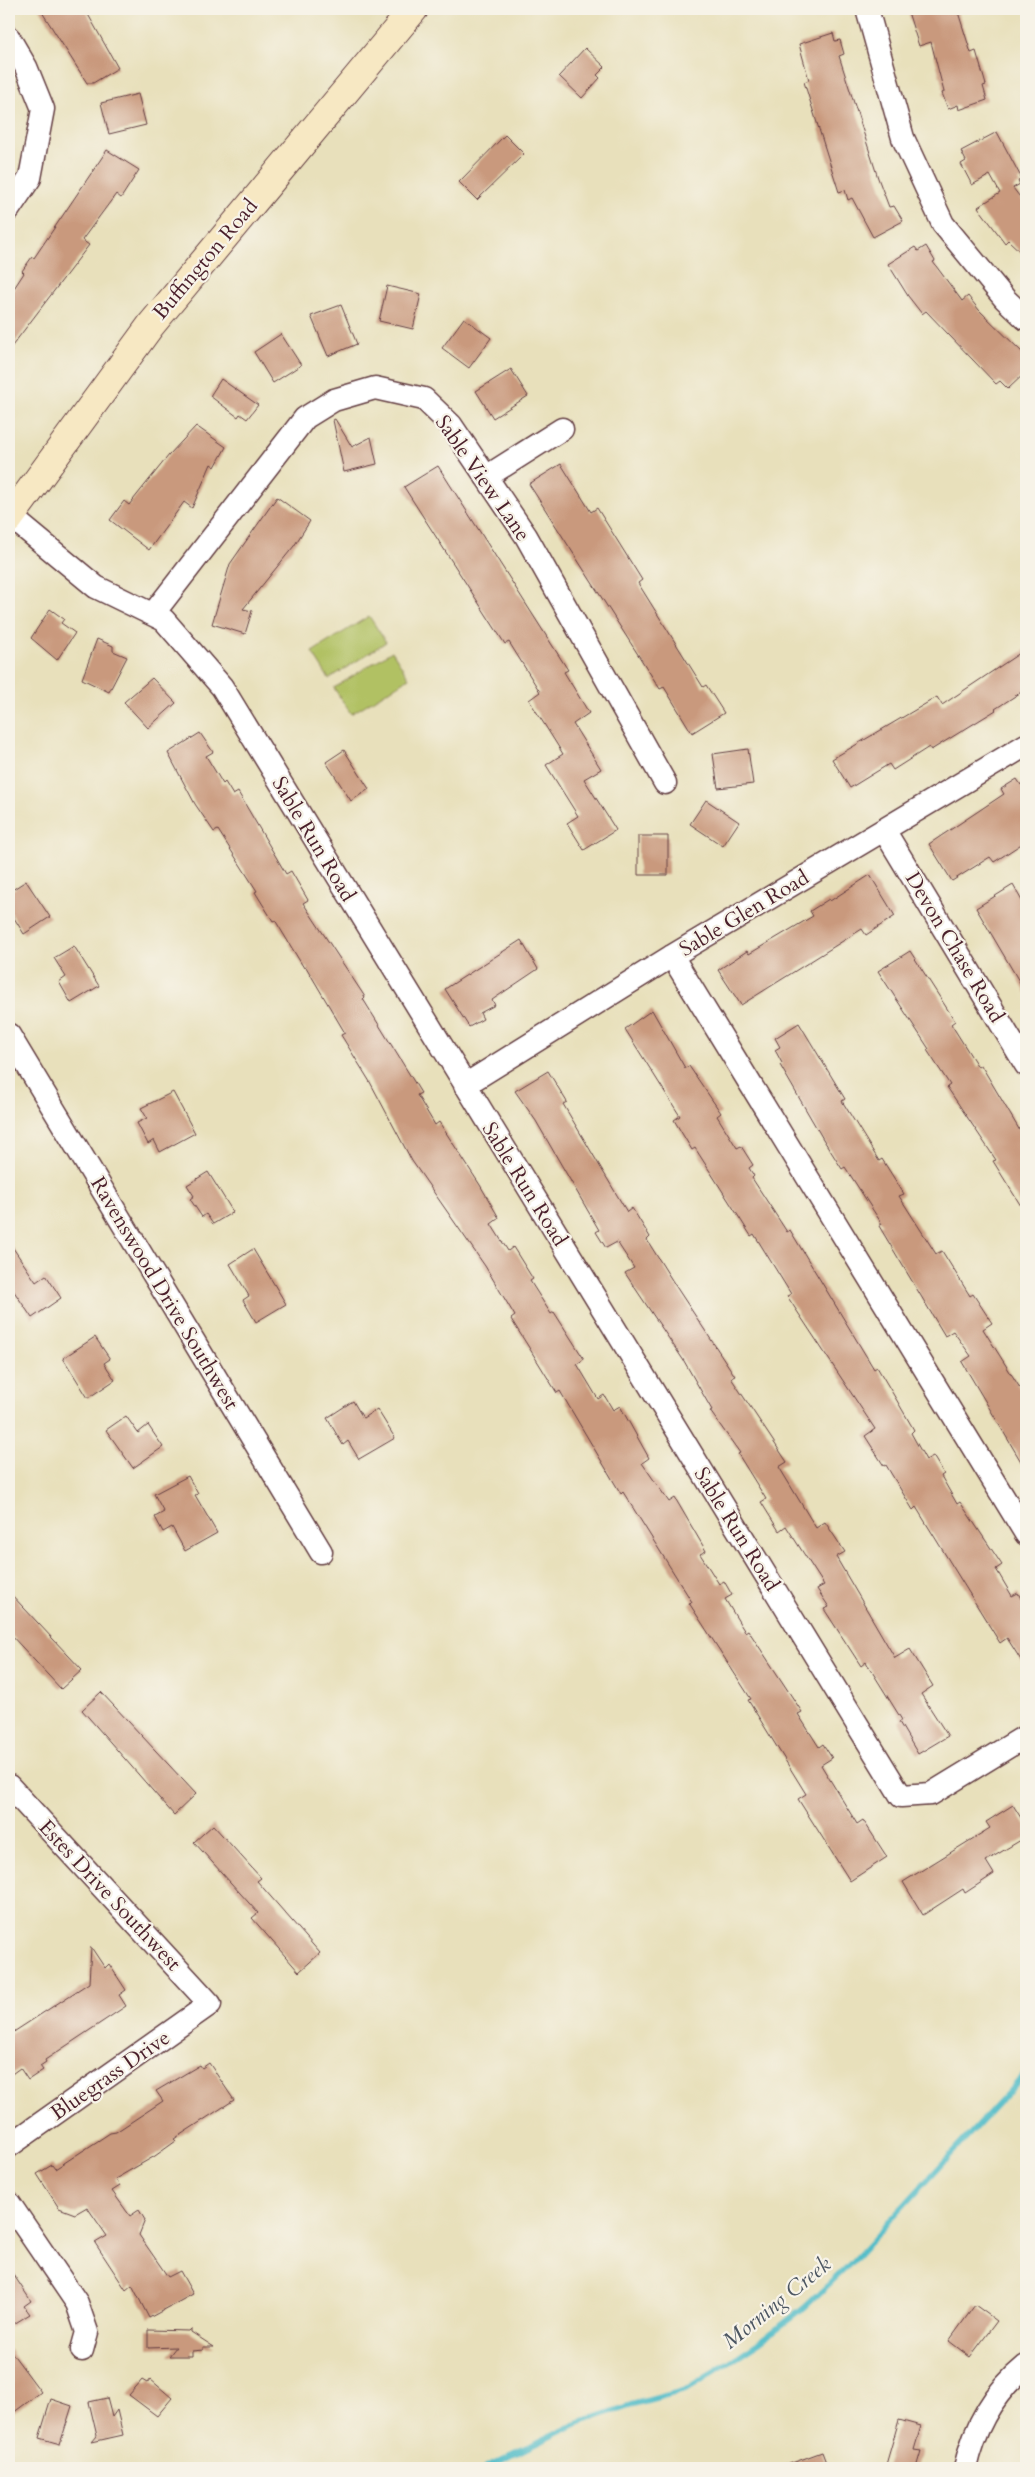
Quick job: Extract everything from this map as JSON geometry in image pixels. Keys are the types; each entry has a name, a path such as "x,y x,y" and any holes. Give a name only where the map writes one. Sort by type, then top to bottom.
{"street":[{"name":"Buffington Road","path":"9,517 151,325 414,9"},
{"path":"867,9 903,138 943,224 1006,299 1026,319"},
{"path":"9,38 26,67 43,109 30,178 9,209"},
{"name":"Sable View Lane","path":"153,614 305,418 334,400 375,388 424,399 451,426 526,536 665,783"},
{"path":"486,476 562,429"},
{"name":"Sable Run Road","path":"9,517 96,587 164,620 222,687 901,1796 931,1794 1026,1736"},
{"name":"Sable Glen Road","path":"464,1085 672,956 1026,744"},
{"name":"Devon Chase Road","path":"884,830 1026,1065"},
{"path":"672,956 1026,1534"},
{"name":"Ravenswood Drive Southwest","path":"9,1035 321,1552"},
{"name":"Estes Drive Southwest","path":"9,1786 210,2004"},
{"name":"Bluegrass Drive","path":"9,2146 210,2004"},
{"path":"9,2203 77,2303 87,2332 82,2350"},
{"path":"964,2468 975,2433 993,2400 1015,2375 1026,2366"}],"green space":[{"path":"369,616 386,642 329,679 312,652"},
{"path":"392,651 409,678 351,714 334,688"}],"building":[{"path":"40,9 85,9 118,68 93,83 87,83"},
{"path":"907,9 957,9 971,53 976,51 986,85 983,86 987,100 959,110 958,105 948,109 942,93 944,92 931,42 919,46"},
{"path":"833,33 835,41 840,40 844,54 839,56 878,178 889,207 894,206 903,221 873,237 852,198 848,200 845,190 839,192 804,82 809,80 799,44"},
{"path":"585,48 605,67 597,75 600,78 582,98 559,76"},
{"path":"138,94 146,125 109,134 101,103"},
{"path":"997,132 1022,179 1018,181 1020,184 1013,188 1026,205 1026,257 1008,240 1005,243 978,207 1000,193 990,175 972,185 961,164 966,161 961,151"},
{"path":"505,135 524,154 477,200 459,182"},
{"path":"107,150 139,170 121,198 116,194 82,240 89,245 9,350 9,296 24,273 22,271 32,257 34,258"},
{"path":"926,246 935,261 933,262 962,301 968,296 979,310 1026,356 1026,372 1008,389 1000,381 996,384 926,311 922,314 888,264 915,247 918,251"},
{"path":"387,286 421,294 413,329 379,321"},
{"path":"341,305 357,344 328,356 311,316"},
{"path":"464,318 491,338 469,368 442,348"},
{"path":"281,334 301,365 273,383 254,352"},
{"path":"511,369 528,396 493,418 476,391"},
{"path":"221,379 258,405 247,419 240,414 238,417 210,396"},
{"path":"335,419 352,447 371,437 377,464 344,472 333,420"},
{"path":"196,426 226,447 215,467 211,464 192,508 184,502 149,550 110,520 124,501 129,505 169,455"},
{"path":"561,464 591,512 597,508 642,580 638,583 703,687 706,685 724,713 692,733 664,687 660,689 529,484"},
{"path":"438,466 568,670 564,672 589,713 573,724 601,769 584,779 616,830 584,850 567,823 578,816 546,765 563,754 529,700 540,692 509,642 505,644 404,487"},
{"path":"277,497 310,521 294,546 243,609 252,611 245,634 212,624 230,564"},
{"path":"50,609 64,619 61,623 75,633 57,660 31,638"},
{"path":"97,639 113,646 113,651 127,657 109,692 82,679"},
{"path":"1026,649 1026,689 931,750 929,747 893,770 889,764 850,788 832,759 937,697 942,705"},
{"path":"152,678 176,703 148,728 124,702"},
{"path":"200,733 213,752 206,756 223,784 225,782 233,795 238,792 286,874 291,871 308,900 303,903 365,997 363,999 421,1093 417,1095 435,1125 439,1122 480,1185 499,1218 491,1224 508,1251 513,1247 533,1279 530,1281 551,1314 554,1312 584,1359 577,1364 598,1399 604,1395 613,1410 620,1406 649,1458 642,1463 669,1502 675,1498 706,1551 700,1554 719,1584 724,1581 732,1595 725,1599 745,1632 748,1630 802,1712 798,1714 819,1747 823,1744 832,1758 821,1765 857,1824 863,1820 887,1857 850,1881 798,1799 806,1794 748,1700 751,1699 689,1603 692,1602 623,1492 621,1494 560,1391 557,1393 511,1319 515,1316 485,1266 412,1161 370,1082 341,1035 345,1033 306,967 304,968 275,920 273,921 255,892 257,891 218,830 214,832 195,804 168,753"},
{"path":"748,749 753,784 718,788 713,754"},
{"path":"344,750 369,789 351,801 326,762"},
{"path":"1017,779 1021,785 1026,781 1026,841 994,862 990,857 952,881 929,844 1004,794 1001,789"},
{"path":"706,800 739,822 723,846 690,824"},
{"path":"638,836 668,836 668,875 638,875"},
{"path":"870,875 895,916 866,935 862,929 741,1005 718,970 747,951 749,954 813,916 810,911 829,899 830,901"},
{"path":"26,881 50,917 24,934 9,910 9,892"},
{"path":"1013,885 1026,908 1026,993 976,908"},
{"path":"521,940 538,969 492,1000 495,1005 480,1013 483,1019 469,1027 445,989"},
{"path":"74,946 99,986 71,1003 59,982 66,977 54,958"},
{"path":"910,951 955,1021 951,1024 978,1067 981,1065 1026,1141 1026,1214 993,1161 996,1160 947,1087 950,1085 927,1050 929,1049 878,971"},
{"path":"652,1010 685,1068 689,1066 721,1113 717,1116 737,1148 741,1146 753,1165 749,1168 754,1176 752,1178 787,1232 790,1230 874,1369 877,1367 914,1430 911,1433 926,1460 933,1456 944,1474 941,1476 957,1504 960,1502 1002,1565 996,1569 1012,1596 1018,1593 1026,1608 1026,1668 1007,1638 1000,1643 916,1507 913,1510 886,1465 884,1466 865,1436 875,1429 787,1296 791,1294 754,1234 751,1236 695,1148 692,1150 674,1120 680,1116 625,1029"},
{"path":"799,1023 845,1099 842,1101 879,1161 882,1159 904,1194 899,1196 936,1254 942,1251 970,1296 973,1294 992,1323 983,1329 1020,1388 1026,1384 1026,1470 962,1362 971,1356 953,1331 945,1336 879,1226 882,1224 845,1167 842,1169 780,1065 782,1063 775,1050 780,1047 775,1038"},
{"path":"548,1071 567,1102 563,1104 627,1212 632,1208 650,1237 647,1240 735,1376 731,1378 787,1462 779,1467 816,1528 825,1522 845,1552 836,1557 895,1658 910,1649 933,1686 921,1694 948,1736 918,1754 899,1722 902,1720 866,1662 861,1666 824,1609 829,1607 817,1589 824,1585 786,1526 779,1531 761,1502 766,1499 738,1454 740,1453 710,1411 712,1410 684,1361 625,1273 634,1268 617,1242 606,1248 596,1232 599,1230 536,1121 515,1091"},
{"path":"173,1092 195,1133 160,1152 154,1140 148,1144 137,1123 147,1118 141,1108"},
{"path":"208,1172 233,1212 213,1224 206,1214 202,1217 190,1199 194,1196 187,1185"},
{"path":"9,1242 36,1282 46,1275 61,1298 32,1318 9,1284"},
{"path":"253,1249 286,1304 256,1322 243,1300 249,1296 230,1264"},
{"path":"95,1337 110,1359 104,1363 115,1380 88,1398 63,1358"},
{"path":"353,1401 363,1418 377,1409 395,1438 359,1459 348,1441 343,1445 327,1418"},
{"path":"126,1416 138,1433 148,1425 163,1447 133,1468 106,1430"},
{"path":"188,1476 198,1494 195,1495 217,1533 185,1551 172,1527 163,1532 155,1517 164,1512 154,1494"},
{"path":"9,1592 82,1670 61,1689 9,1633"},
{"path":"101,1692 196,1794 174,1815 82,1710"},
{"path":"1013,1805 1026,1826 1026,1837 986,1861 994,1874 965,1893 963,1889 923,1915 903,1882 990,1828 986,1822"},
{"path":"213,1825 261,1878 257,1881 320,1953 299,1972 252,1918 258,1913 194,1842"},
{"path":"91,1947 105,1968 109,1964 126,1990 119,1995 126,2006 45,2060 46,2062 40,2066 43,2070 28,2080 20,2068 9,2076 9,2035 89,1983"},
{"path":"209,2063 234,2100 174,2139 176,2141 155,2156 115,2179 120,2186 112,2191 130,2216 139,2210 145,2220 139,2235 168,2277 180,2271 193,2294 149,2318 132,2285 126,2290 95,2243 107,2236 87,2207 75,2214 59,2208 37,2174 52,2165 55,2169 110,2133 116,2132 163,2101 156,2091 200,2065 202,2068"},
{"path":"9,2268 31,2301 24,2306 30,2314 9,2327"},
{"path":"975,2305 997,2321 970,2357 949,2341"},
{"path":"191,2329 191,2332 214,2347 203,2347 203,2350 192,2351 192,2356 169,2356 176,2347 148,2348 148,2330 189,2331"},
{"path":"9,2349 41,2392 9,2416"},
{"path":"150,2379 172,2398 157,2416 129,2395 142,2380 147,2383"},
{"path":"107,2398 112,2417 117,2410 123,2435 92,2442 97,2436 89,2402"},
{"path":"51,2399 72,2406 60,2444 39,2438"},
{"path":"899,2420 921,2426 914,2450 921,2451 916,2468 885,2468"},
{"path":"822,2452 828,2468 781,2467"}],"waterway":[{"name":"Morning Creek","path":"486,2468 576,2424 630,2405 686,2390 758,2343 804,2308 846,2268 1026,2073"}]}
